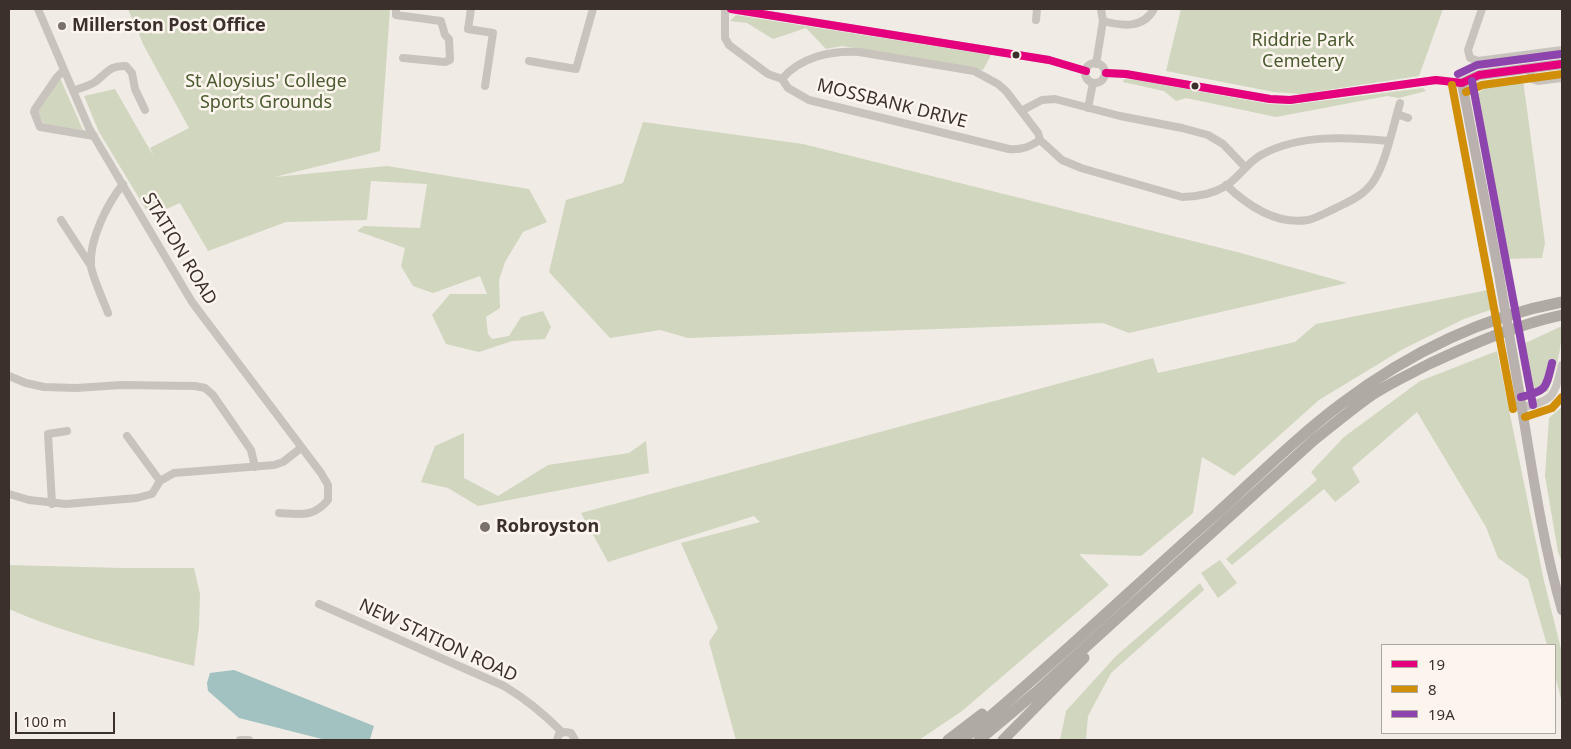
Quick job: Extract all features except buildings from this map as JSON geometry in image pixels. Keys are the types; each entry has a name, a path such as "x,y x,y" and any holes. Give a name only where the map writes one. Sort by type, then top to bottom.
{"highway":[{"path":"962,740 1026,686 1302,436 1355,393 1409,360 1468,330 1521,311 1562,302"},
{"path":"980,740 1030,698 1314,440 1374,394 1474,342 1562,315"},
{"path":"1003,740 1151,588"},
{"path":"948,740 1104,615"}],"main road":[{"path":"1562,64 1479,75 1462,83 1498,269 1535,484 1555,586 1562,610"}],"street":[{"name":"STATION ROAD","path":"38,9 94,136 192,302 328,485 328,500 318,511 308,514 279,513"},
{"path":"471,9 468,29 493,33 485,86"},
{"path":"529,61 576,69 593,9"},
{"name":"MOSSBANK DRIVE","path":"725,9 725,38 728,45 768,74 782,80 788,88 809,100 1009,149 1020,150 1030,147 1040,140"},
{"path":"732,9 1050,60 1086,71"},
{"path":"1036,20 1038,9"},
{"path":"1096,64 1103,20 1101,9"},
{"path":"1103,20 1120,25 1134,24 1143,21 1154,9"},
{"path":"1482,9 1468,50 1470,58 1478,61 1562,50"},
{"path":"396,12 441,21 445,35 449,39 450,60 445,62 404,58"},
{"path":"782,80 790,69 802,62 828,53 842,51 859,52 974,71 998,84 1006,91 1038,133 1040,140 1062,160 1081,168 1182,197 1199,197 1226,185 1260,156 1282,147 1311,140 1354,138 1389,140"},
{"path":"1096,64 1101,66 1106,73 1101,82 1093,83 1086,78 1086,71 1089,66 1096,64"},
{"path":"73,91 94,82 104,73 117,66 126,66 132,73 135,89 145,110"},
{"path":"1529,68 1532,79 1538,81 1562,78"},
{"path":"64,70 35,109 34,112 40,127 94,136"},
{"path":"1106,73 1126,74 1270,99 1290,100 1310,99 1436,80 1462,83"},
{"path":"1088,108 1093,83"},
{"path":"1021,111 1042,100 1055,99 1120,116 1208,135 1223,144 1245,167"},
{"path":"1226,185 1254,208 1275,217 1294,221 1310,220 1357,198 1372,183 1378,171 1400,103"},
{"path":"1397,114 1408,118"},
{"path":"91,266 94,241 102,217 122,184"},
{"path":"61,220 91,266 108,313"},
{"path":"1523,407 1543,403 1553,394 1562,365"},
{"path":"9,376 26,383 44,387 76,388 121,385 195,386 205,388 213,395 251,450 255,467"},
{"path":"52,504 48,434 67,431"},
{"path":"127,436 160,481"},
{"path":"9,494 52,504 137,498 152,494 160,481 174,473 274,465 283,462 301,448"},
{"name":"NEW STATION ROAD","path":"319,604 504,686 544,714 562,732 571,733 575,740"},
{"path":"557,740 562,732"},
{"path":"240,740 250,740"}],"green space":[{"name":"St Aloysius' College Sports Grounds","path":"128,9 390,9 380,151 275,177 387,166 529,189 547,222 523,232 505,262 499,280 500,308 486,317 488,334 492,339 509,336 521,317 543,311 551,327 545,339 512,341 479,352 446,344 432,315 450,294 487,294 480,276 433,293 413,286 401,266 405,248 357,231 364,226 420,228 427,184 371,181 367,220 286,222 208,251 180,203 150,216 99,132 84,96 115,89 154,157 150,148 189,128 144,46"},
{"name":"Riddrie Park Cemetery","path":"1181,9 1443,9 1419,76 1301,94 1274,92 1166,71"},
{"path":"736,15 991,55 983,70 842,46 826,49 806,28 773,39 747,23 730,21"},
{"path":"60,78 83,130 44,124 37,111"},
{"path":"1124,79 1269,104 1289,105 1423,88 1426,91 1399,98 1387,96 1276,117 1186,98 1176,101 1164,91 1123,82"},
{"path":"1523,80 1545,243 1542,258 1504,259 1477,110 1477,94 1490,84"},
{"path":"643,122 803,144 1241,253 1347,283 1129,333 1103,323 688,338 660,330 610,338 549,272 566,200 623,183"},
{"path":"1493,289 1496,308 1464,319 1403,349 1319,400 1234,476 1202,457 1193,513 1141,556 1079,554 1109,585 962,711 919,740 736,740 709,642 718,628 681,543 760,522 754,516 608,562 581,513 1153,358 1158,373 1295,342 1316,324"},
{"path":"1562,326 1560,351 1551,383 1548,391 1538,396 1527,391 1521,345"},
{"path":"1497,351 1544,581 1562,653 1562,703 1556,679 1556,644 1547,644 1528,579 1498,558 1486,527 1417,412 1352,468 1360,482 1335,502 1324,489 1232,565 1226,559 1317,480 1311,472 1344,437 1420,381"},
{"path":"1562,407 1562,562 1558,552 1545,476 1549,418"},
{"path":"464,433 464,478 498,496 548,465 629,453 646,441 649,473 478,506 448,488 421,482 435,446"},
{"path":"1220,560 1237,583 1218,598 1201,573"},
{"path":"9,565 194,568 200,594 199,626 194,666 76,634 9,609"},
{"path":"1200,583 1204,590 1111,673 1088,716 1086,740 1060,740 1066,711 1116,656"}],"water":[{"path":"234,670 374,726 370,739 326,740 239,718 208,691 207,683 210,673"}],"transit line":[{"name":"19","path":"731,9 1049,60 1086,71"},
{"name":"19A","path":"1458,74 1477,65 1561,54"},
{"name":"19","path":"1106,73 1126,74 1270,99 1290,100 1436,80 1462,83 1479,75 1562,64"},
{"name":"8","path":"1466,92 1482,85 1562,74"},
{"name":"19A","path":"1472,81 1533,405"},
{"name":"8","path":"1452,85 1513,409"},
{"name":"19A","path":"1521,397 1536,393 1544,387 1552,363"},
{"name":"8","path":"1525,417 1552,408 1562,397"}],"place":[{"name":"Millerston Post Office","path":"62,26"},
{"name":"Robroyston","path":"485,527"}]}
